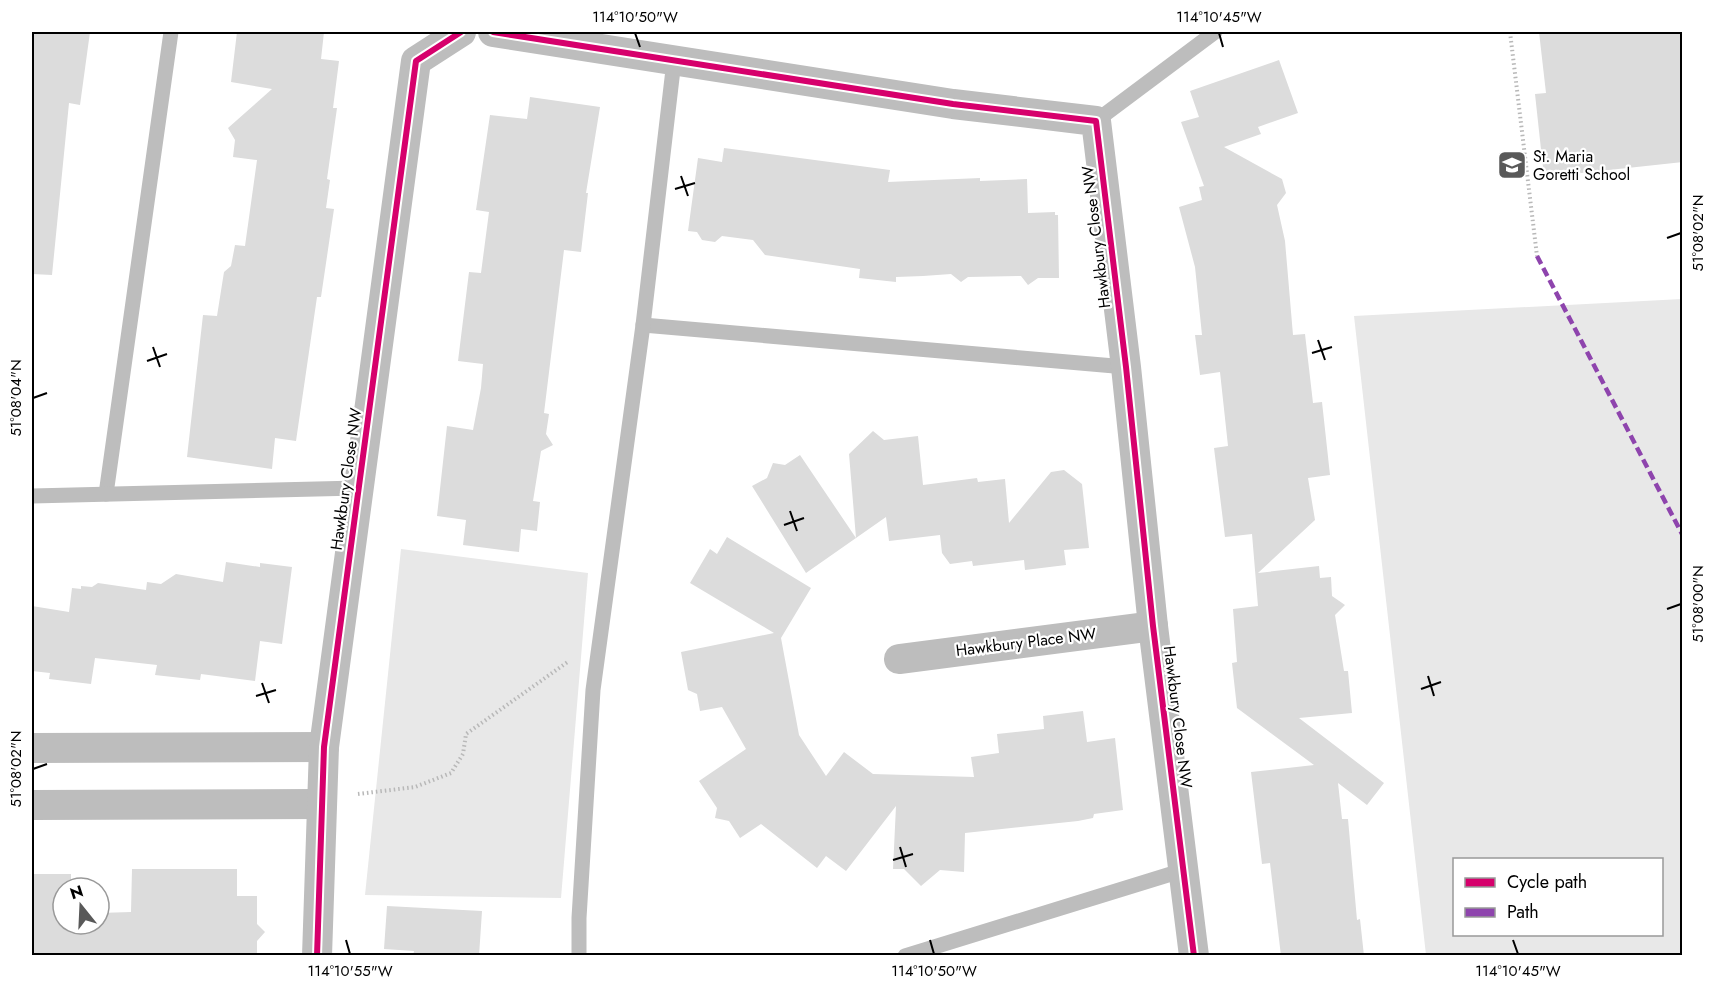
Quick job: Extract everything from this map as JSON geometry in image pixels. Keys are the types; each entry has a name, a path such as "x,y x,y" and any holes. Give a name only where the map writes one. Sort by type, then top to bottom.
{"street":[{"name":"Hawkbury Close NW","path":"317,956 320,804 324,747 416,61 461,32"},
{"path":"493,32 953,104 1096,121"},
{"name":"Hawkbury Close NW","path":"1096,121 1126,367 1153,626 1194,956"},
{"name":"Hawkbury Place NW","path":"899,659 1153,626"},
{"path":"32,748 324,747"},
{"path":"32,805 320,804"}],"lane":[{"path":"105,495 171,32"},
{"path":"1096,121 1215,32"},
{"path":"579,956 579,918 593,690 643,325 674,61"},
{"path":"643,325 1126,367"},
{"path":"32,496 358,488"},
{"path":"905,956 1184,870"}],"path":[{"path":"1510,32 1537,256"},
{"path":"357,794 415,787 451,772 463,754 466,734 600,639"}],"shaded area":[{"path":"1682,299 1682,955 1426,955 1354,316"},
{"path":"401,549 588,573 561,898 365,895"}],"building":[{"path":"32,32 90,32 80,105 69,103 52,275 32,274"},
{"path":"237,32 324,32 321,59 339,61 333,108 337,108 327,179 330,180 326,208 334,209 321,297 317,297 296,441 275,438 272,469 187,457 203,315 217,316 224,272 231,266 235,245 245,246 257,160 233,157 235,140 228,128 272,89 231,82"},
{"path":"1539,32 1680,32 1683,54 1683,162 1544,177 1535,94 1546,93"},
{"path":"1279,60 1298,113 1258,127 1261,134 1224,147 1282,179 1286,193 1277,205 1285,241 1293,335 1305,334 1313,403 1322,402 1330,475 1308,478 1315,520 1258,573 1319,566 1320,578 1331,577 1332,596 1345,605 1335,615 1344,671 1348,671 1352,713 1299,718 1384,783 1367,805 1338,783 1342,819 1348,819 1357,920 1360,919 1364,956 1281,956 1270,863 1262,864 1251,772 1314,765 1237,708 1232,663 1237,662 1233,609 1258,606 1252,534 1225,537 1214,448 1228,446 1220,372 1200,375 1195,335 1202,335 1195,267 1179,207 1202,200 1199,187 1204,186 1181,122 1199,117 1190,91"},
{"path":"530,97 600,107 586,193 588,193 581,252 564,250 544,413 549,414 546,434 553,445 541,451 533,501 540,502 537,531 521,529 519,552 463,545 466,520 437,516 447,426 473,430 481,388 483,364 458,361 469,272 481,273 489,212 476,210 490,115 527,119"},
{"path":"724,148 890,170 888,182 980,178 980,181 1027,179 1028,213 1055,212 1055,215 1058,215 1059,278 1038,278 1028,285 1021,276 968,277 961,282 951,274 896,277 896,282 859,278 860,269 765,255 753,240 722,236 715,242 702,240 697,232 688,231 698,158 722,162"},
{"path":"873,431 884,440 918,436 923,485 977,478 978,482 1005,479 1009,523 1051,472 1064,470 1082,484 1089,548 1064,550 1066,565 1025,570 1024,560 973,566 972,561 950,564 942,553 940,535 889,541 886,517 856,538 849,454"},
{"path":"800,455 856,538 806,573 752,486 767,478 773,463 785,465"},
{"path":"727,537 811,588 781,638 799,735 826,776 844,752 873,774 974,777 971,757 999,753 997,734 1044,729 1043,716 1083,711 1087,742 1115,738 1123,810 1094,814 1093,818 1078,821 965,833 964,872 940,870 921,886 904,869 893,869 896,806 846,871 826,856 817,868 761,824 740,838 729,821 715,818 717,808 699,781 746,749 722,707 700,711 697,694 688,690 681,652 774,633 690,583 710,549 717,554"},
{"path":"226,562 260,567 260,563 292,567 282,644 260,641 255,681 201,674 200,680 155,675 157,665 95,658 91,684 49,679 50,673 32,671 32,606 69,612 72,588 92,587 98,583 146,590 147,582 161,584 176,574 223,582"},
{"path":"132,869 237,869 237,896 257,896 257,924 265,932 257,941 257,956 32,956 32,874 71,874 71,876 51,876 51,936 111,936 111,913 131,912"},
{"path":"387,906 482,911 479,956 413,956 414,951 384,949"}],"marked path":[{"path":"1537,256 1682,534"}],"cycle path":[{"path":"317,956 324,747 416,61 461,32"},
{"path":"493,32 953,104 1096,121 1126,367 1153,626 1194,956"}],"place":[{"name":"St. Maria Goretti School","path":"1512,165"}]}
